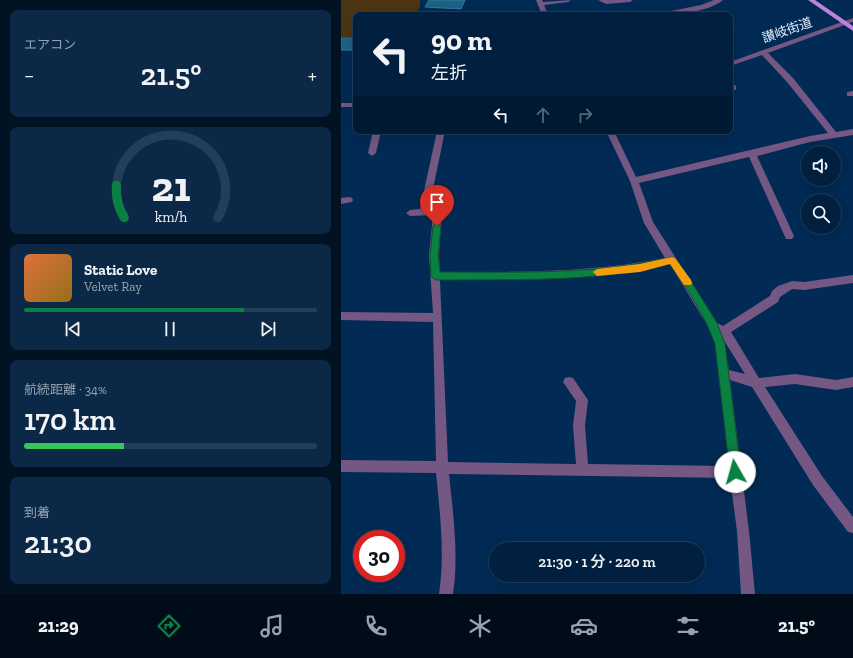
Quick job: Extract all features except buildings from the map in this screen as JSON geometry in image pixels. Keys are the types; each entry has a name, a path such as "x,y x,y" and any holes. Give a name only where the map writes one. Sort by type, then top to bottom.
{"main road":[{"path":"811,0 853,29"}],"street":[{"path":"544,12 540,2 568,0"},
{"path":"601,0 606,2 630,0"},
{"path":"679,12 703,8 720,0"},
{"name":"讃岐街道","path":"733,63 853,20"},
{"path":"763,52 790,80 834,135"},
{"path":"341,105 353,105"},
{"path":"635,181 752,154 810,138 853,132"},
{"path":"372,153 376,134"},
{"path":"424,212 440,134"},
{"path":"612,134 635,181 649,223 713,326 720,344 743,531 748,594"},
{"path":"752,154 789,236"},
{"path":"410,213 438,211 434,255 438,318 442,468 447,521 448,581 446,594"},
{"path":"435,276 571,275 640,268 672,260"},
{"path":"725,332 774,299 776,294 782,289 792,285 804,286 853,279"},
{"path":"341,316 438,318"},
{"path":"713,326 725,332 810,471 831,502 853,527"},
{"path":"723,373 757,383 795,380 836,385 853,382"},
{"path":"569,382 582,400 579,426 582,470"},
{"path":"341,466 735,472"}],"shaded area":[{"path":"341,0 420,0 420,6 417,12 353,12 353,37 341,37"}],"slow traffic":[{"path":"597,272 640,268 672,260 687,283"}],"route":[{"path":"437,226 434,255 435,276 571,275 640,268 672,260 713,326 720,344 735,472"}]}
